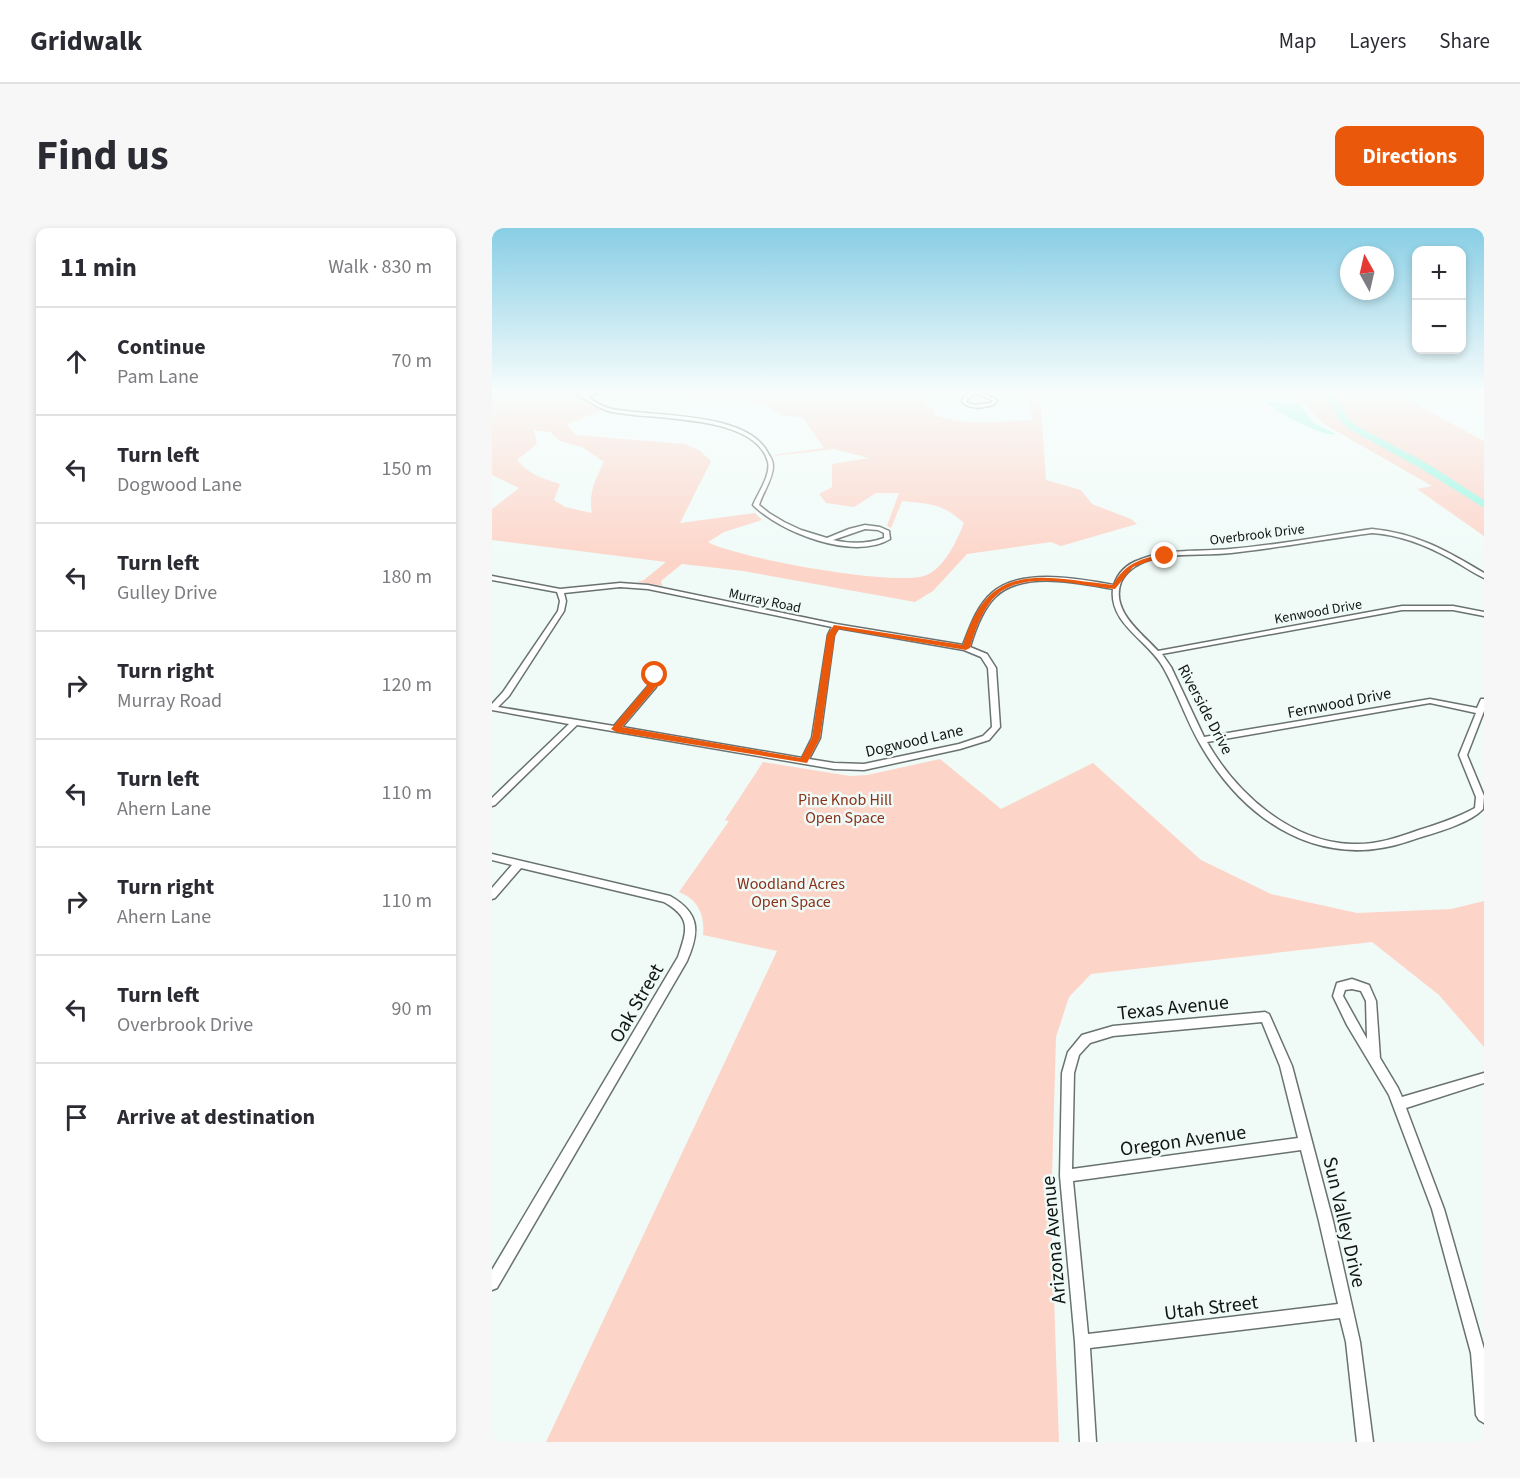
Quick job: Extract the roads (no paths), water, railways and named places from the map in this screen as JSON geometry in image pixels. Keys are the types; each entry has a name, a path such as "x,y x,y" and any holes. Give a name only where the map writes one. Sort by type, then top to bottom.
{"street":[{"path":"764,450 770,461 770,471 756,504 767,516 791,529 829,539 866,546 879,544 887,539 887,532 879,527 861,526 829,539"},
{"name":"Overbrook Drive","path":"1115,587 1131,566 1148,559 1231,551 1372,531 1394,532 1427,543 1484,576"},
{"name":"Murray Road","path":"492,578 545,586 560,591 620,585 648,587 836,626 966,648"},
{"path":"966,648 970,633 994,594 1002,587 1044,579 1115,587 1122,615 1139,637 1157,653"},
{"path":"493,708 506,694 561,611 563,601 560,591"},
{"name":"Kenwood Drive","path":"1157,653 1401,608 1453,608 1484,614"},
{"path":"804,761 816,738 831,635 836,626"},
{"name":"Dogwood Lane","path":"493,708 834,766 864,767 986,738 996,727 992,668 984,656 966,648"},
{"name":"Riverside Drive","path":"1157,653 1213,759 1254,808 1279,826 1309,840 1345,848 1377,846 1464,819 1479,809 1480,796 1463,755 1484,701"},
{"path":"616,729 653,685 655,675"},
{"name":"Fernwood Drive","path":"1203,740 1430,701 1480,711"},
{"path":"492,803 574,723"},
{"name":"Oak Street","path":"492,858 667,899 684,907 690,920 691,933 683,958 492,1283"},
{"path":"492,895 519,864"},
{"path":"1374,1060 1371,1001 1365,988 1352,984 1341,986 1338,996 1351,1022 1374,1060 1394,1092 1438,1209 1478,1353 1484,1415"},
{"name":"Texas Avenue","path":"1086,1039 1113,1031 1265,1017"},
{"name":"Sun Valley Drive","path":"1265,1017 1286,1066 1353,1342 1365,1442"},
{"name":"Arizona Avenue","path":"1086,1039 1074,1052 1068,1073 1066,1176 1082,1342 1088,1442"},
{"path":"1399,1104 1484,1078"},
{"name":"Oregon Avenue","path":"1066,1176 1306,1143"},
{"name":"Utah Street","path":"1082,1342 1345,1310"}],"waterway":[{"path":"1394,450 1424,466 1484,505"}],"park label":[{"name":"Pine Knob Hill Open Space","path":"845,808"},
{"name":"Woodland Acres Open Space","path":"791,892"}]}
